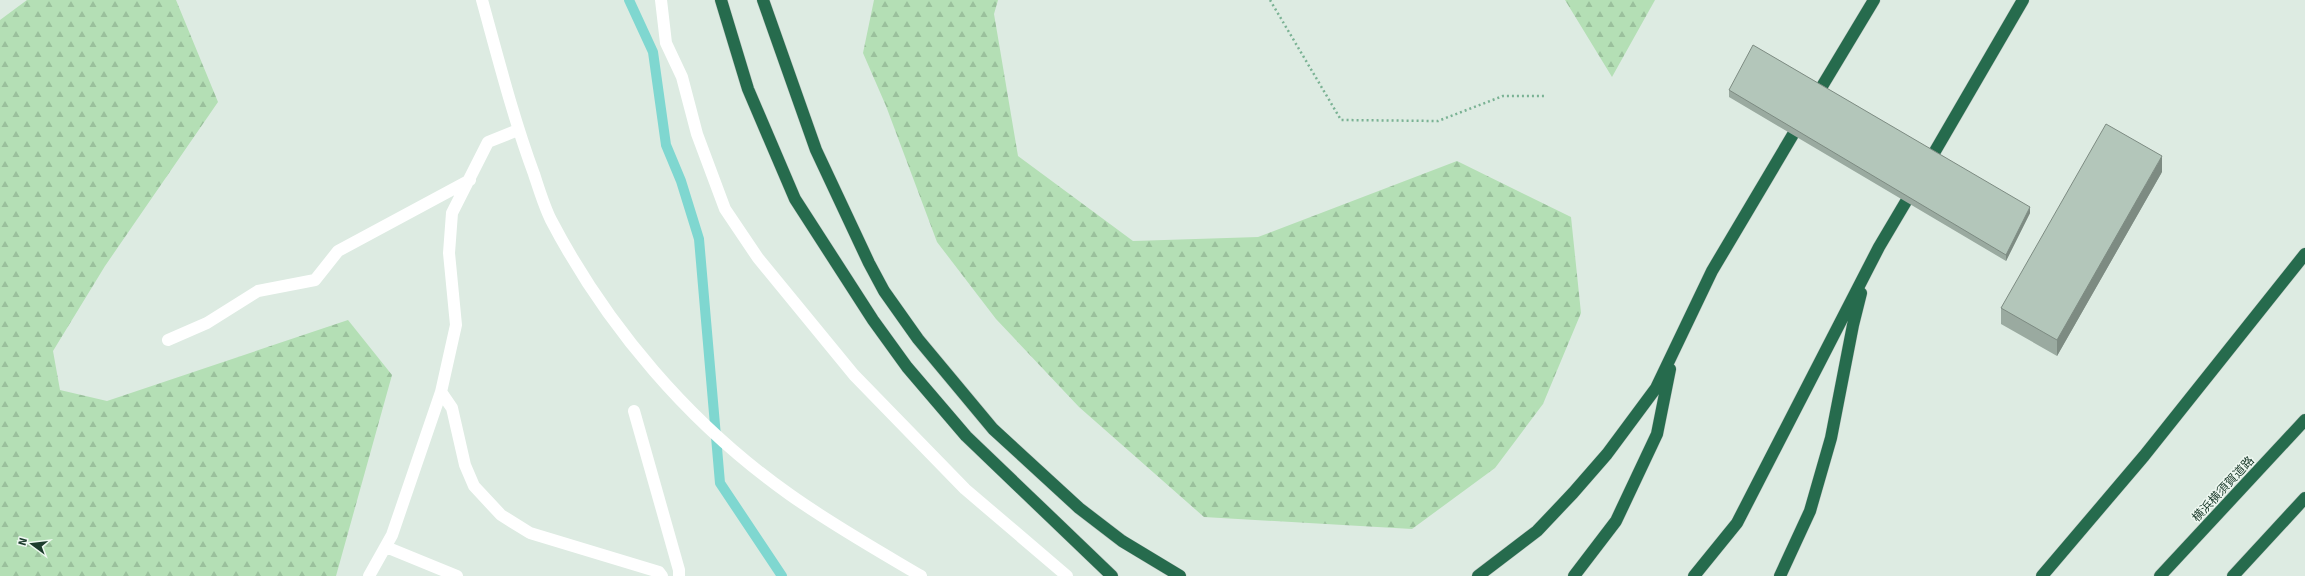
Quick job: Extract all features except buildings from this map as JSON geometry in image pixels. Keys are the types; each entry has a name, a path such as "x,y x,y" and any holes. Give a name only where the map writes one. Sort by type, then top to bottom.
{"highway":[{"path":"721,0 731,39 748,89 795,199 873,320 907,367 966,436 1112,576"},
{"path":"763,0 816,150 869,263 884,290 918,339 993,429 1079,508 1122,541 1180,576"},
{"path":"1478,576 1537,531 1607,454 1652,393 1672,356 1712,271 1874,0"},
{"path":"1694,576 1737,523 1879,247 2024,0"},
{"path":"1780,576 1810,511 1831,438 1864,281 1879,247"},
{"path":"2042,576 2144,456 2305,254"},
{"path":"1574,576 1616,521 1657,434 1672,356"},
{"name":"横浜横須賀道路","path":"2160,576 2305,420"},
{"path":"2233,576 2305,498"}],"street":[{"path":"482,0 518,130 550,218 588,282 626,339 672,391 726,443 789,494 921,576"},
{"path":"661,0 666,42 682,77 696,134 725,209 758,258 854,374 965,489 1067,576"},
{"path":"369,576 392,535 441,392 456,324 449,252 452,213 488,142 518,130"},
{"path":"168,340 207,323 258,291 315,280 338,252 470,180"},
{"path":"441,392 452,408 465,465 474,486 501,516 530,533 659,572 662,576"},
{"path":"634,411 679,576"},
{"path":"386,547 457,576"}],"path":[{"path":"1270,0 1341,120 1438,121 1502,96 1544,96"}],"green space":[{"path":"27,0 176,0 218,102 105,266 53,351 60,390 107,401 348,320 392,375 336,576 0,576 0,20"},
{"path":"874,0 998,0 994,14 1018,156 1133,241 1258,237 1457,161 1571,217 1581,313 1543,404 1495,468 1412,529 1204,517 1079,407 996,319 937,242 886,106 863,53"},
{"path":"1565,0 1655,0 1612,77"}],"waterway":[{"path":"629,0 653,52 666,145 681,181 699,239 720,483 782,576"}]}
